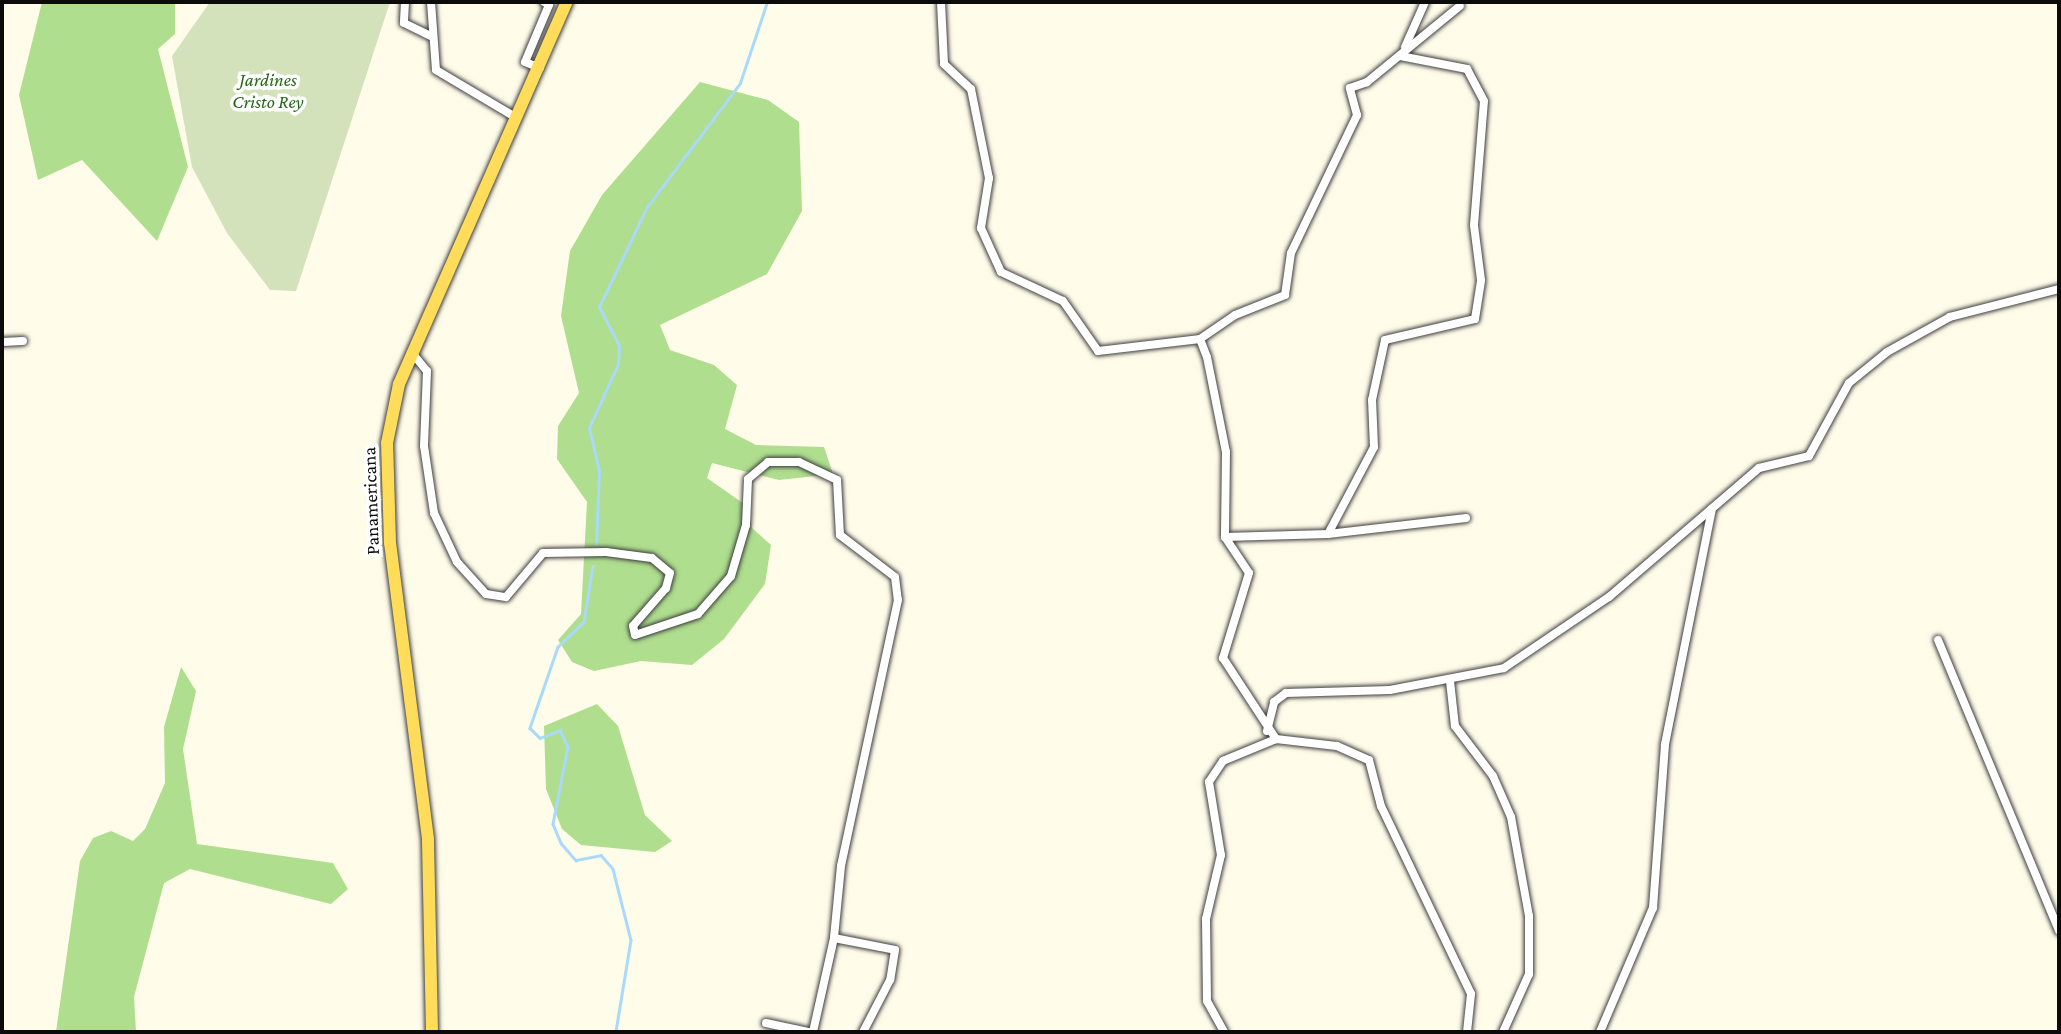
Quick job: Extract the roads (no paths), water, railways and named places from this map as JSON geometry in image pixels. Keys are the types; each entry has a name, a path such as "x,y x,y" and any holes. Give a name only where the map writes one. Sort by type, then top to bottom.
{"main road":[{"name":"Panamericana","path":"432,1032 428,839 386,487 394,401 567,2"}],"street":[{"path":"405,2 404,23 431,36"},
{"path":"431,2 431,36 436,70 517,118"},
{"path":"941,2 944,64 971,89 989,178 981,228 1001,272 1063,301 1098,351 1199,339 1235,315 1285,295 1291,253 1357,115 1350,88 1400,56 1460,6"},
{"path":"1400,56 1425,2"},
{"path":"540,68 525,62 548,3"},
{"path":"1328,534 1374,447 1372,400 1385,340 1466,326 1479,303 1474,225 1484,101 1466,69 1400,56"},
{"path":"1267,731 1274,702 1286,693 1377,691 1450,681 1492,672 1524,656 1561,624 1609,597 1665,542 1712,509 1766,464 1809,456 1852,378 1905,341 1962,312 2059,289"},
{"path":"1199,339 1222,423 1230,498 1225,537 1249,573 1231,619 1225,664 1267,731 1276,739"},
{"path":"2,342 23,341"},
{"path":"413,354 427,371 424,446 434,513 470,580 494,597 506,597 543,553 652,558 668,569 670,579 633,626 641,636 698,614 722,591 746,525 748,479 759,466 799,462 837,480 840,535 892,572 898,586 841,866 834,938 811,1032 766,1023"},
{"path":"1600,1032 1653,908 1665,744 1712,509"},
{"path":"1225,537 1328,534 1466,518"},
{"path":"1938,640 2059,931"},
{"path":"1450,681 1455,726 1493,776 1511,817 1529,916 1530,974 1503,1032"},
{"path":"1224,1032 1207,1001 1206,919 1221,855 1209,782 1223,761 1276,739 1351,750 1369,760 1381,806 1471,994 1467,1032"},
{"path":"834,938 895,950 890,980 863,1032"}],"waterway":[{"path":"596,545 599,471 589,428 618,364 619,346 599,307 647,207 740,83 767,2"},
{"path":"593,566 584,622 558,647 530,728 540,738 560,730 568,747 553,824 561,843 576,860 601,855 613,869 631,940 616,1032"}],"park label":[{"name":"Jardines Cristo Rey","path":"268,91"}]}
